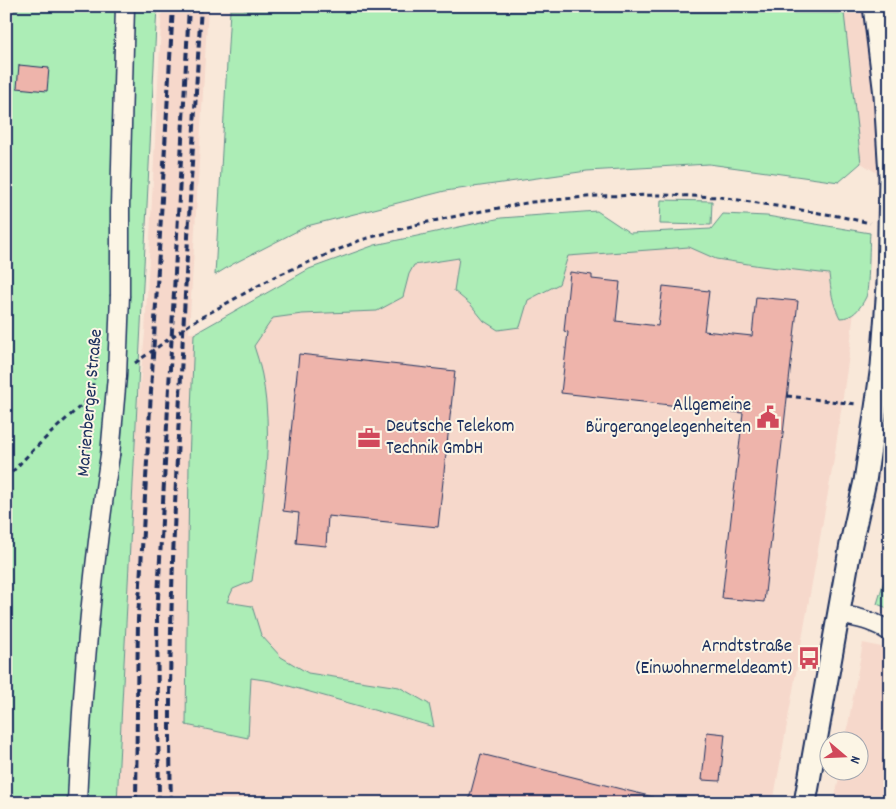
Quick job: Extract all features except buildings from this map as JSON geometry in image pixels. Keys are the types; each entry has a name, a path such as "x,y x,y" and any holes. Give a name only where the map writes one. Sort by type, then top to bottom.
{"street":[{"name":"Marienberger Straße","path":"76,803 86,654 102,506 110,456 116,384 120,295 120,206 125,6"},
{"path":"805,803 851,544 865,481 882,366 888,286 890,176 886,105 874,6"},
{"path":"838,614 876,623 890,632"}],"path":[{"path":"128,368 193,322 274,277 361,240 418,224 466,214 550,200 597,196 664,194 720,196 838,216 872,224"},
{"path":"6,479 56,429 98,391"},
{"path":"787,396 840,402"}],"shaded area":[{"path":"162,6 208,6 189,333 235,330 342,275 590,239 859,261 850,348 834,459 773,803 117,803 137,412 145,333"},
{"path":"231,6 890,6 890,181 861,163 844,13 230,10"},
{"path":"863,643 890,649 890,803 834,803 838,782 868,782 868,732 847,732"}],"green space":[{"path":"18,6 157,6 117,803 6,803 6,13 18,10"},
{"path":"230,10 844,13 861,163 839,182 709,164 587,171 445,191 307,226 215,275"},
{"path":"661,200 712,201 711,225 660,224"},
{"path":"597,211 630,233 711,229 723,214 767,216 870,233 866,297 856,312 845,318 840,318 831,291 829,274 716,259 689,247 568,256 559,284 528,300 520,327 498,330 484,321 471,305 454,291 459,258 414,265 409,274 403,297 377,311 302,314 273,318 254,346 262,374 266,403 267,433 264,493 252,581 233,589 227,602 252,606 261,635 281,657 308,673 399,687 429,704 434,727 271,681 251,678 248,738 186,725 189,462 194,334 309,269 375,245 501,218"},
{"path":"890,561 890,609 877,604"}],"railway":[{"path":"136,803 138,619 173,6"},
{"path":"159,803 157,616 189,6"},
{"path":"171,803 170,674 177,458 201,6"}],"place":[{"name":"Allgemeine Bürgerangelegenheiten","path":"768,417"},
{"name":"Deutsche Telekom Technik GmbH","path":"369,438"},
{"name":"Arndtstraße (Einwohnermeldeamt)","path":"809,658"}]}
